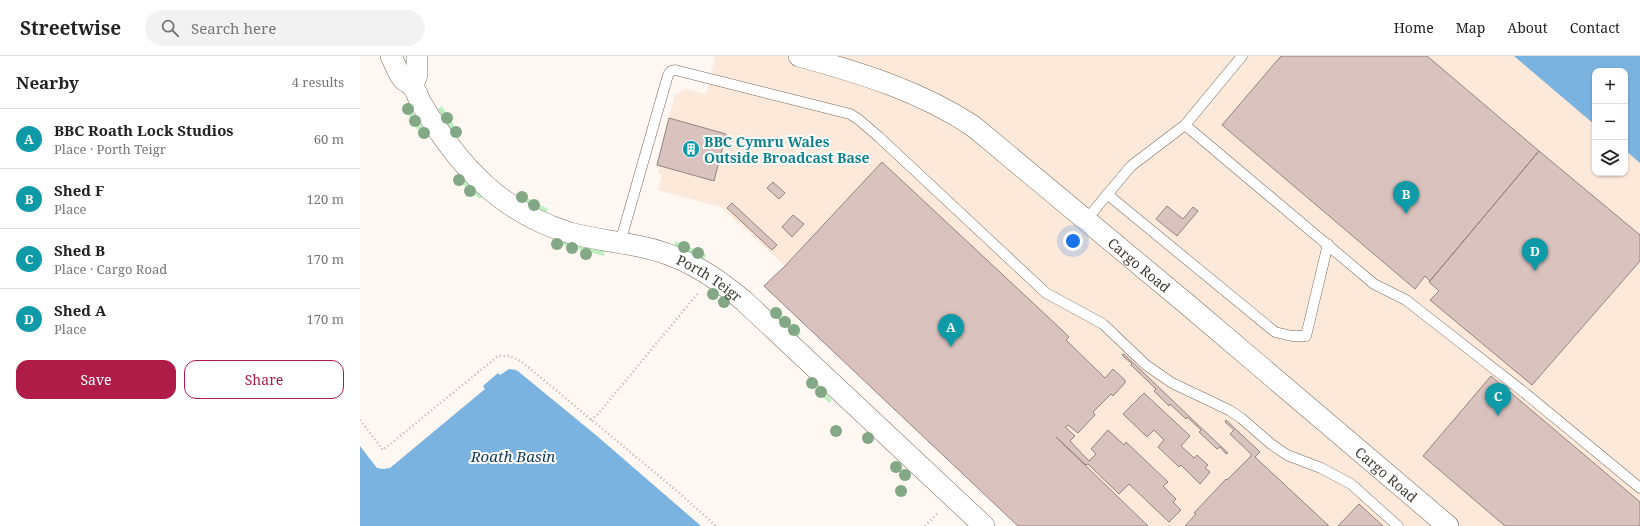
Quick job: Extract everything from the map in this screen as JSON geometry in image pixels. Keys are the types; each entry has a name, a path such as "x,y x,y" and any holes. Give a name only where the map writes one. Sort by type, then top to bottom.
{"street":[{"name":"Porth Teigr","path":"391,56 403,80 412,85 421,103 455,154 468,170 494,194 522,212 558,229 585,237 639,246 669,255 699,268 722,283 744,301 984,526"},
{"path":"412,85 417,75 417,56"},
{"name":"Cargo Road","path":"799,56 884,81 942,106 973,126 1448,526"}],"lane":[{"path":"1086,220 1131,166 1185,125 1242,56"},
{"path":"620,243 668,75 671,71 675,70 832,109 858,119 1046,293 1103,324 1146,365 1172,384 1229,410 1241,418 1271,444 1288,455 1321,468 1351,484 1398,526"},
{"path":"1185,125 1374,284 1406,300 1525,392 1640,488"},
{"path":"1107,194 1275,332 1292,336 1306,336 1328,244"}],"path":[{"path":"591,420 598,414 700,291"},
{"path":"360,420 383,450 498,356 510,356 522,362 716,526"},
{"path":"925,526 939,512"}],"shaded area":[{"path":"716,56 1640,56 1640,526 1018,526 764,286 785,266 721,207 658,190 662,174 658,173 660,166 657,165 675,95 685,89 706,94"}],"green space":[{"path":"407,104 427,134 422,137 403,107"},
{"path":"442,106 459,133 455,137 438,109"},
{"path":"461,172 484,194 480,199 469,191 456,176"},
{"path":"520,194 548,209 546,214 517,199"},
{"path":"554,237 605,250 604,256 551,242"},
{"path":"675,241 706,254 704,260 674,247"},
{"path":"774,307 801,333 797,337 770,311"},
{"path":"810,378 832,400 829,403 807,382"}],"water":[{"path":"1514,56 1640,56 1640,163 1628,153 1628,68 1592,68 1592,122"},
{"name":"Roath Basin","path":"509,369 519,372 597,436 701,526 360,526 360,446 377,468 390,468 485,389 483,386 498,373 500,375"}],"building":[{"path":"1281,56 1427,56 1539,151 1430,281 1425,276 1415,289 1222,125"},
{"name":"BBC Cymru Wales Outside Broadcast Base","path":"669,118 726,134 714,181 657,165"},
{"path":"1539,151 1640,235 1640,261 1532,385 1430,300 1439,291 1429,282"},
{"path":"882,162 1063,331 1069,337 1066,340 1105,378 1113,369 1125,380 1125,383 1113,396 1111,394 1093,412 1095,415 1078,433 1068,425 1065,427 1075,436 1070,441 1089,461 1096,454 1091,449 1108,430 1124,445 1126,442 1168,482 1163,486 1176,499 1173,502 1181,510 1169,522 1129,484 1119,494 1088,464 1086,465 1056,437 1148,526 1018,526 764,286 785,266"},
{"path":"773,182 785,193 779,199 767,188"},
{"path":"732,203 777,245 772,250 727,208"},
{"path":"1167,206 1183,219 1193,207 1198,211 1177,236 1156,219"},
{"path":"793,215 804,224 792,237 782,227"},
{"path":"1124,354 1228,453 1226,454 1220,447 1217,449 1199,432 1201,430 1187,417 1186,419 1170,404 1169,406 1154,391 1156,389 1122,355"},
{"path":"1491,376 1640,502 1640,526 1505,526 1423,456"},
{"path":"1144,393 1190,436 1181,446 1194,458 1197,455 1208,465 1205,468 1210,472 1200,484 1181,465 1179,467 1158,447 1164,440 1154,430 1147,437 1123,414"},
{"path":"1226,420 1260,452 1255,457 1329,526 1185,526 1196,514 1194,513 1226,479 1227,480 1251,456 1251,454 1230,434 1234,430 1225,422"},
{"path":"1359,504 1383,526 1338,526"}],"place":[{"name":"BBC Cymru Wales Outside Broadcast Base","path":"691,149"},
{"name":"Shed F","path":"1406,214"},
{"name":"Shed A","path":"1535,271"},
{"name":"BBC Roath Lock Studios","path":"951,347"},
{"name":"Shed B","path":"1498,416"}]}
